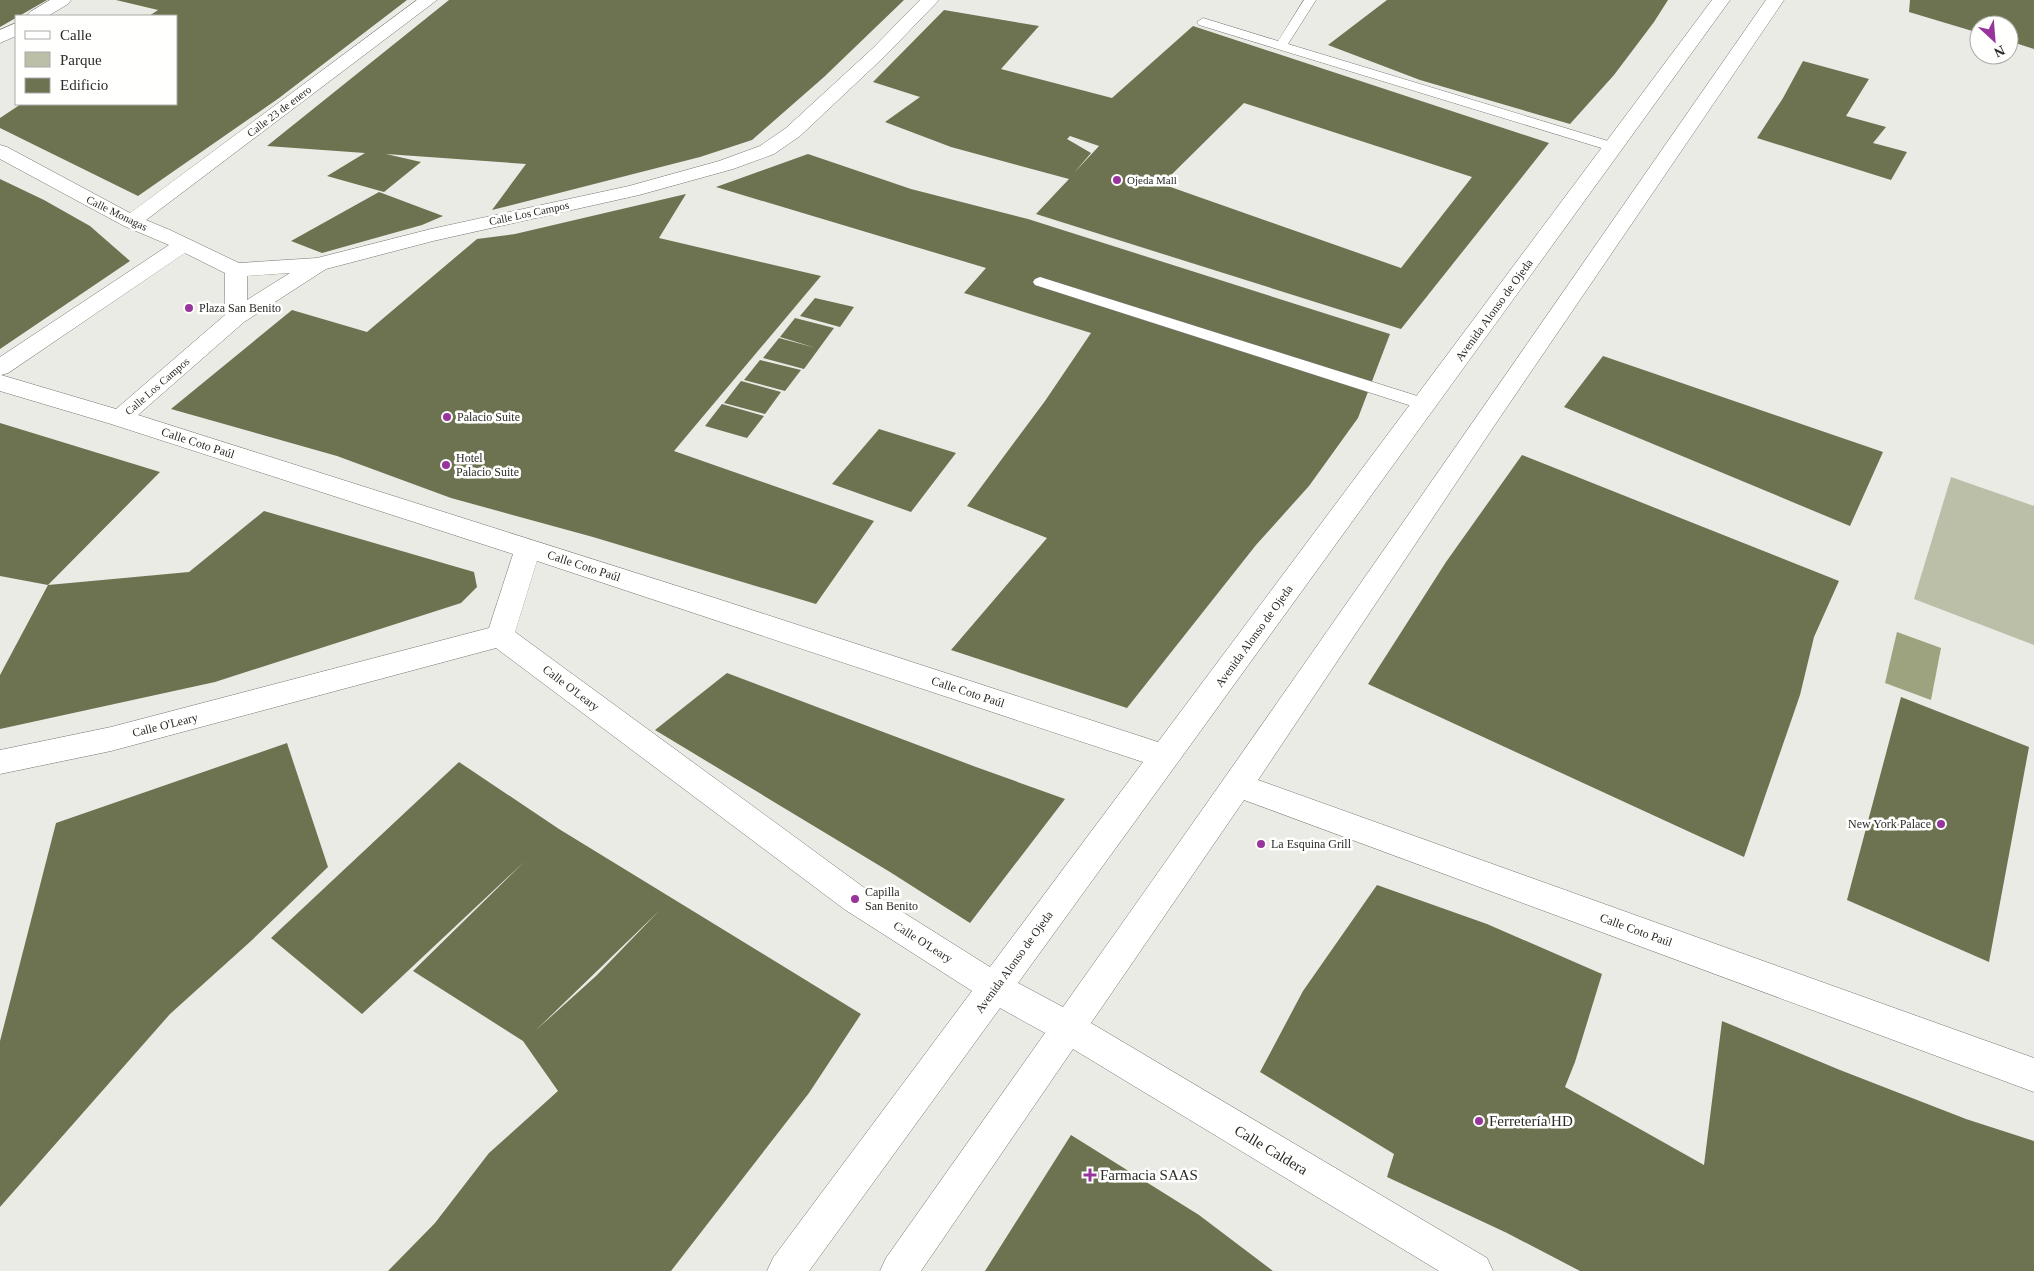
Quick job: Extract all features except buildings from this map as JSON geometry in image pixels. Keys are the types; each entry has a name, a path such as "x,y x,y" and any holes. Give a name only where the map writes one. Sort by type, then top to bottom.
{"street":[{"path":"38,15 62,0"},
{"name":"Calle 23 de enero","path":"131,222 428,0"},
{"name":"Calle Los Campos","path":"120,418 236,317 318,264 431,235 632,191 767,150 793,132 879,52 930,0"},
{"name":"Avenida Alonso de Ojeda","path":"786,1271 1721,0"},
{"path":"899,1271 1238,785 1483,423 1774,0"},
{"path":"0,38 15,29"},
{"name":"Calle Monagas","path":"0,151 131,222 163,234 236,270 318,264"},
{"path":"0,368 184,245"},
{"path":"236,270 236,317"},
{"name":"Calle Coto Paúl","path":"0,383 120,418 761,623 1165,757"},
{"path":"500,636 528,549"},
{"name":"Calle O'Leary","path":"0,762 111,739 500,636 855,899 995,988 1069,1028"},
{"name":"Calle Coto Paúl","path":"1238,785 2034,1074"},
{"name":"Calle Caldera","path":"1069,1028 1474,1271"}],"lane":[{"path":"1282,45 1310,0"},
{"path":"1203,22 1613,147"},
{"path":"1040,282 1424,404"}],"green space":[{"path":"1951,477 2034,506 2034,645 1914,599"}],"shaded area":[{"path":"1897,632 1941,648 1931,700 1885,683"}],"place":[{"name":"Ojeda Mall","path":"1117,180"},
{"name":"Plaza San Benito","path":"189,308"},
{"name":"Palacio Suite","path":"447,417"},
{"name":"Hotel Palacio Suite","path":"446,465"},
{"name":"New York Palace","path":"1941,824"},
{"name":"La Esquina Grill","path":"1261,844"},
{"name":"Capilla San Benito","path":"855,899"},
{"name":"Ferretería HD","path":"1479,1121"},
{"name":"Farmacia SAAS","path":"1090,1175"}]}
